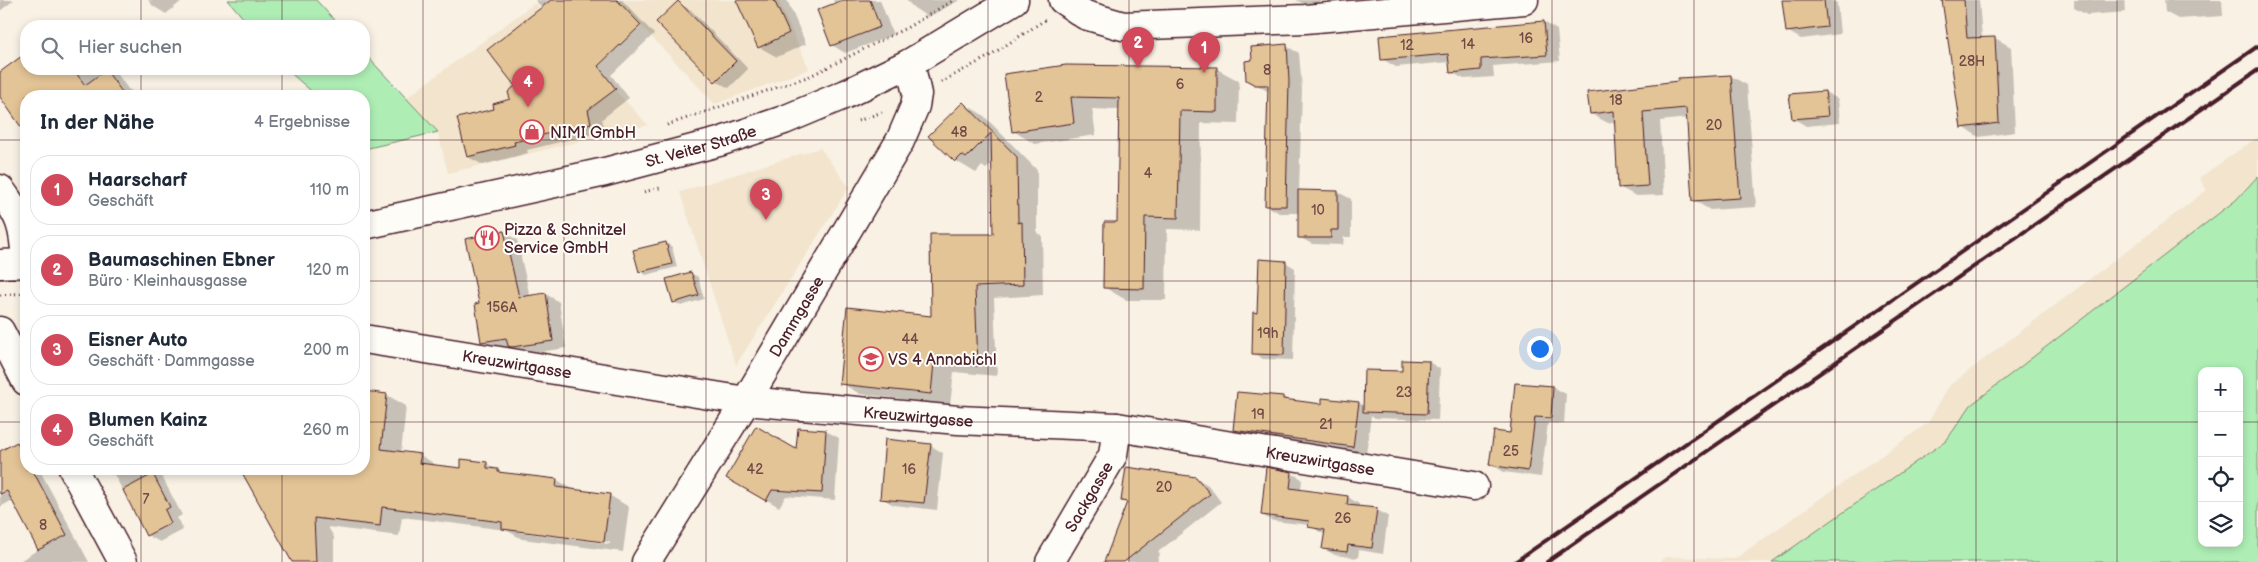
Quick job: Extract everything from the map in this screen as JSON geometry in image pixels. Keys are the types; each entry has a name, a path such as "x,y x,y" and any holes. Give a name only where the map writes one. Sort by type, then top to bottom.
{"street":[{"name":"St. Veiter Straße","path":"370,224 605,172 719,142 793,116 846,94 910,63 1014,0"},
{"path":"1063,0 1085,15 1123,26 1305,19 1524,0"},
{"name":"Dammgasse","path":"646,562 746,401 900,141 915,106 917,94 910,63"},
{"path":"0,188 16,211 20,221"},
{"path":"0,264 20,262"},
{"path":"0,331 20,369"},
{"name":"Kreuzwirtgasse","path":"370,340 746,401 958,420 1116,427 1474,486"},
{"name":"Sackgasse","path":"1050,562 1112,455 1116,427"},
{"path":"76,475 123,562"}],"path":[{"path":"658,128 717,110 810,76 908,27 954,0"},
{"path":"0,295 20,293"}],"shaded area":[{"path":"617,0 778,0 809,69 715,104"},
{"path":"535,3 648,125 448,173 438,132 405,99"},
{"path":"2258,137 2258,562 1659,562 1666,557 1735,559 1928,423 1949,386 2207,190 2199,178"},
{"path":"820,148 849,187 736,365 680,192"}],"green space":[{"path":"228,0 316,0 334,20 245,20"},
{"path":"370,59 438,132 370,148 370,90 310,90 293,75 370,75"},
{"path":"2258,176 2258,562 1772,562 1946,441 1971,405 2236,200"}],"building":[{"path":"551,0 617,0 641,25 598,66 616,89 588,110 591,123 514,142 515,145 467,157 457,118 494,109 493,104 510,99 508,92 515,86 487,50"},
{"path":"736,0 774,0 789,33 758,48"},
{"path":"843,0 870,0 880,27 831,46 817,10"},
{"path":"1782,0 1824,0 1827,27 1786,32"},
{"path":"1942,0 1964,0 1967,38 1995,37 1999,123 1961,128"},
{"path":"678,1 736,61 715,82 656,22"},
{"path":"1544,21 1547,55 1481,59 1481,70 1450,73 1448,54 1381,60 1379,36"},
{"path":"1287,44 1289,81 1286,206 1265,206 1268,85 1255,85 1246,80 1245,61 1252,60 1251,47"},
{"path":"20,57 20,75 78,75 85,85 99,75 110,75 121,90 20,90 20,125 0,97 0,72"},
{"path":"1066,65 1217,67 1217,112 1180,111 1178,218 1145,217 1144,289 1103,288 1104,222 1117,222 1119,98 1071,97 1074,123 1012,132 1004,74"},
{"path":"1731,75 1740,198 1692,201 1686,108 1643,112 1648,186 1618,188 1614,111 1590,114 1587,92 1678,81 1678,78"},
{"path":"1825,91 1828,116 1792,119 1789,94"},
{"path":"963,102 1017,157 1018,223 1022,222 1023,285 975,287 978,366 934,362 931,394 839,384 847,307 931,316 930,234 993,234 991,133 966,158 962,155 955,162 928,136"},
{"path":"1298,190 1338,191 1338,230 1331,230 1331,238 1298,238"},
{"path":"504,231 519,297 546,293 553,341 512,347 508,346 506,338 481,342 475,304 479,303 465,239"},
{"path":"666,242 672,264 639,272 633,250"},
{"path":"1259,259 1286,261 1284,355 1252,354 1253,312 1257,313"},
{"path":"691,272 699,295 673,303 666,279"},
{"path":"1402,360 1429,361 1427,414 1363,412 1364,370 1402,371"},
{"path":"1515,383 1553,386 1551,418 1535,417 1528,471 1489,465 1494,431 1510,433"},
{"path":"370,392 387,394 381,449 421,454 419,463 461,468 461,459 487,462 487,468 498,469 498,472 557,479 556,487 610,494 604,542 502,529 502,522 382,507 380,526 314,518 316,562 292,562 243,475 370,475"},
{"path":"1237,392 1283,396 1283,399 1322,404 1322,398 1359,402 1353,447 1233,430"},
{"path":"756,426 796,449 798,428 826,430 822,493 772,490 766,501 726,478"},
{"path":"885,439 931,444 924,503 880,499"},
{"path":"17,442 20,448 20,475 35,475 67,535 38,550 7,491 0,494 0,451"},
{"path":"1126,467 1196,477 1210,494 1124,562 1104,562 1127,502 1121,501"},
{"path":"1266,467 1292,472 1290,488 1348,496 1347,505 1377,508 1372,548 1348,545 1347,552 1322,549 1325,530 1308,527 1309,521 1261,515"},
{"path":"154,475 170,507 165,510 171,523 146,536 123,490"}],"railway":[{"path":"1515,562 2258,46"},
{"path":"1547,562 2258,70"}],"place":[{"name":"Baumaschinen Ebner","path":"1138,68"},
{"name":"Haarscharf","path":"1204,73"},
{"name":"Blumen Kainz","path":"528,107"},
{"name":"NIMI GmbH","path":"532,132"},
{"name":"Eisner Auto","path":"766,220"},
{"name":"Pizza & Schnitzel Service GmbH","path":"487,238"},
{"name":"VS 4 Annabichl","path":"871,359"}]}
